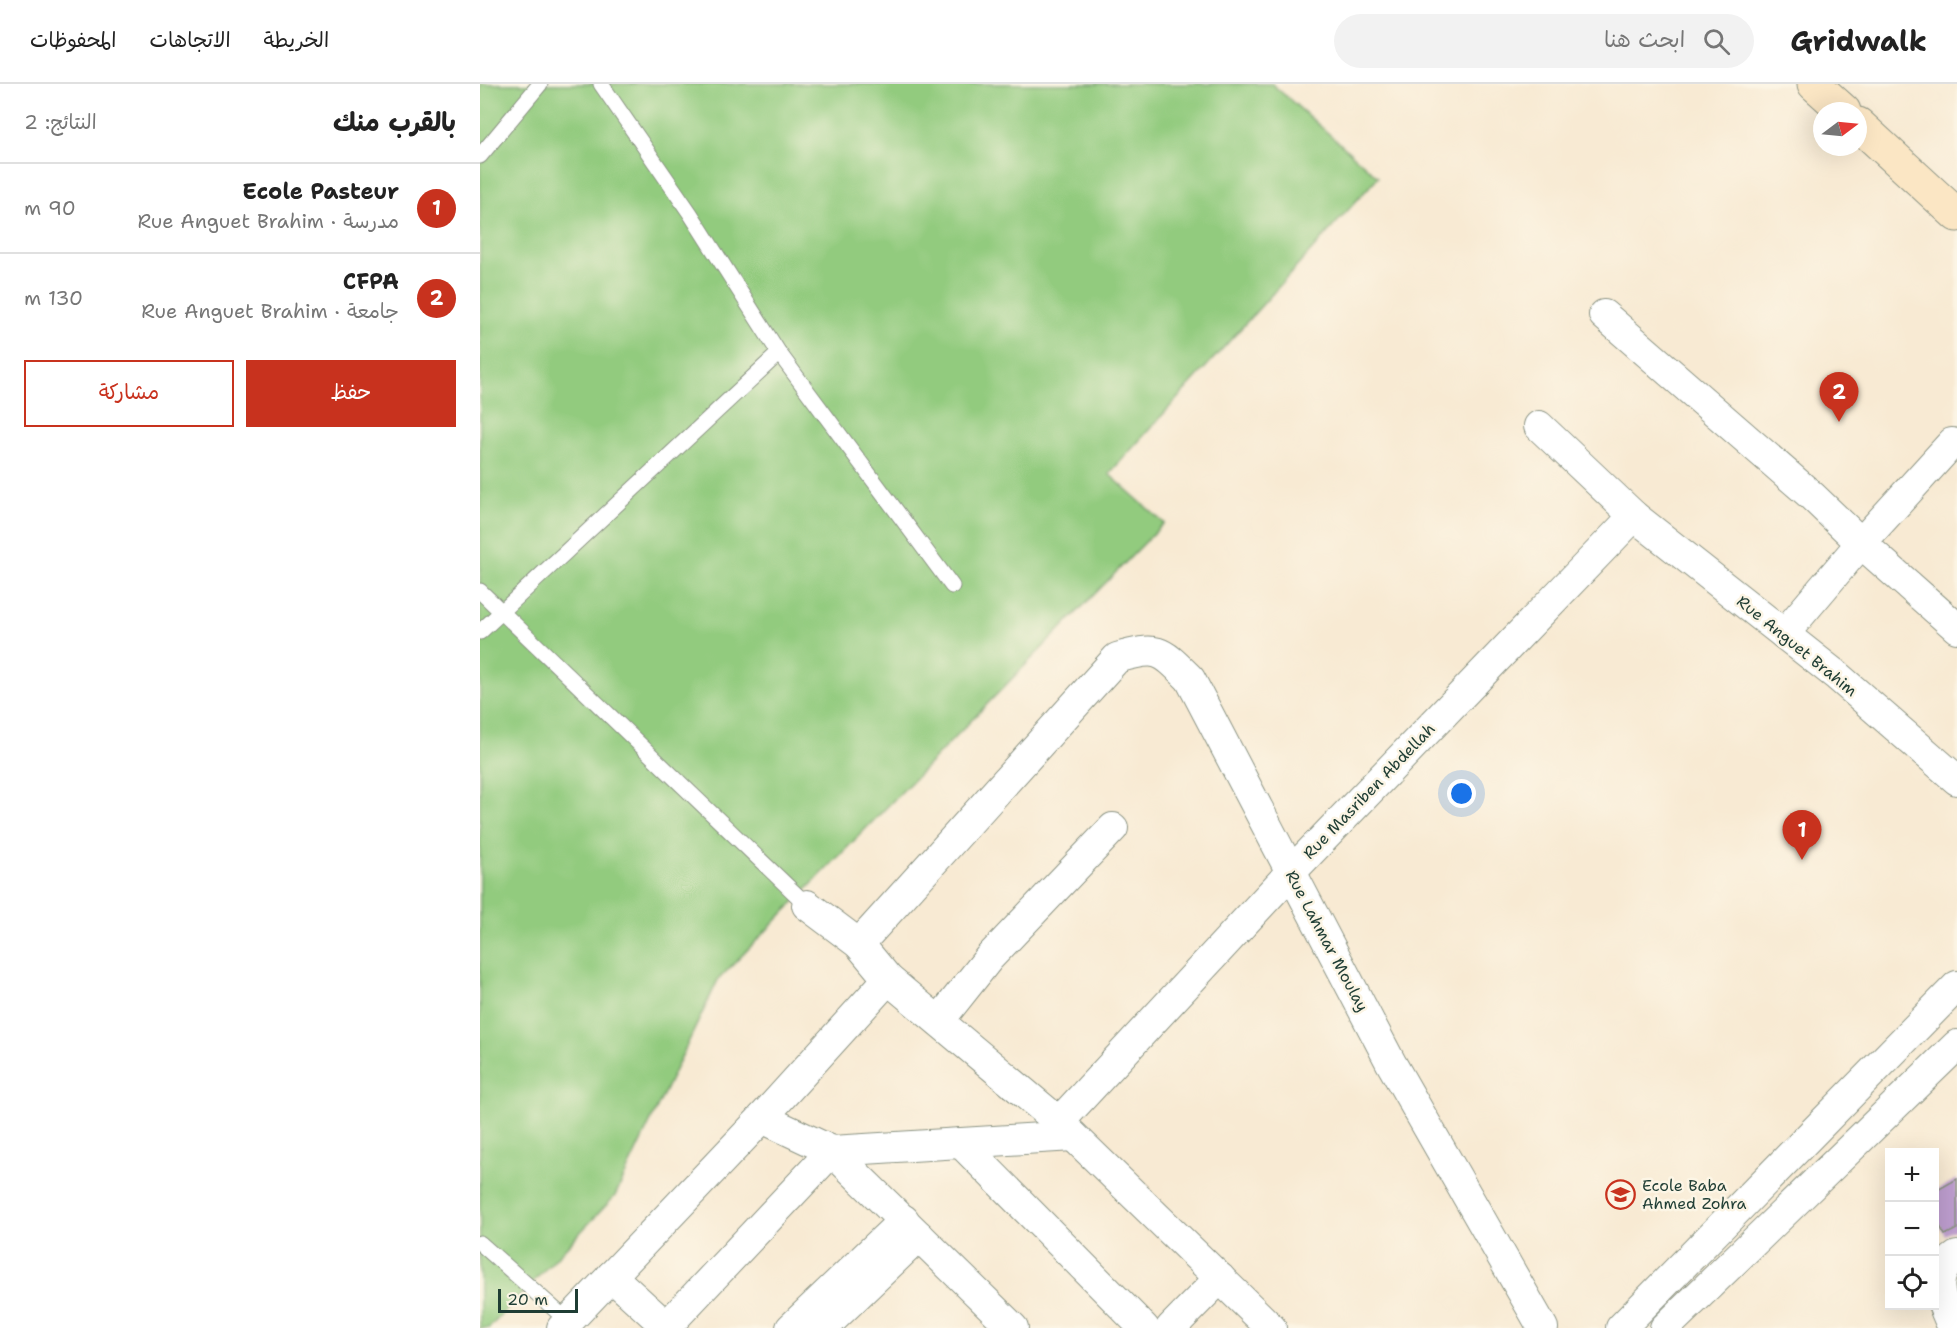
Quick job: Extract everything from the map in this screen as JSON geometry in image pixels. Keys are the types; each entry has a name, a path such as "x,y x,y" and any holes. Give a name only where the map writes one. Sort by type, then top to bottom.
{"main road":[{"path":"1814,84 1834,102"},
{"path":"1867,132 1957,215"}],"street":[{"path":"1604,315 1812,496 1957,628"},
{"name":"Rue Anguet Brahim","path":"1539,426 1634,516 1836,675 1957,780"},
{"path":"1784,634 1861,543 1952,443"},
{"name":"Rue Masriben Abdellah","path":"1066,1129 1291,872 1634,516"},
{"name":"Rue Lahmar Moulay","path":"859,944 1117,658 1144,650 1167,656 1190,679 1391,1063 1543,1328"},
{"path":"939,1021 989,958 1113,828"},
{"path":"807,905 859,944 888,979 1066,1129 1271,1328"},
{"path":"565,1324 762,1118 888,979"},
{"path":"1621,1328 1957,986"},
{"path":"1665,1328 1957,1044"},
{"path":"762,1118 832,1151 1013,1328"},
{"path":"611,1276 667,1327 832,1151 961,1143 1066,1129"},
{"path":"961,1143 1144,1328"},
{"path":"791,1328 911,1228"},
{"path":"823,1328 911,1228"},
{"path":"1953,1328 1938,1286 1942,1273 1950,1260 1957,1256"},
{"path":"1171,1328 1220,1278"}],"lane":[{"path":"480,156 540,84"},
{"path":"601,84 690,213 779,353 952,586"},
{"path":"480,632 779,353"},
{"path":"480,591 807,905"},
{"path":"480,1243 565,1324"}],"green space":[{"path":"480,84 1272,84 1378,177 1109,474 1164,523 718,980 615,1196 489,1328 480,1328"}],"building":[{"path":"1957,1179 1957,1229 1945,1235 1939,1225 1939,1189"}],"place":[{"name":"CFPA","path":"1839,422"},
{"name":"Ecole Pasteur","path":"1802,860"},
{"name":"Ecole Baba Ahmed Zohra","path":"1621,1194"}]}
